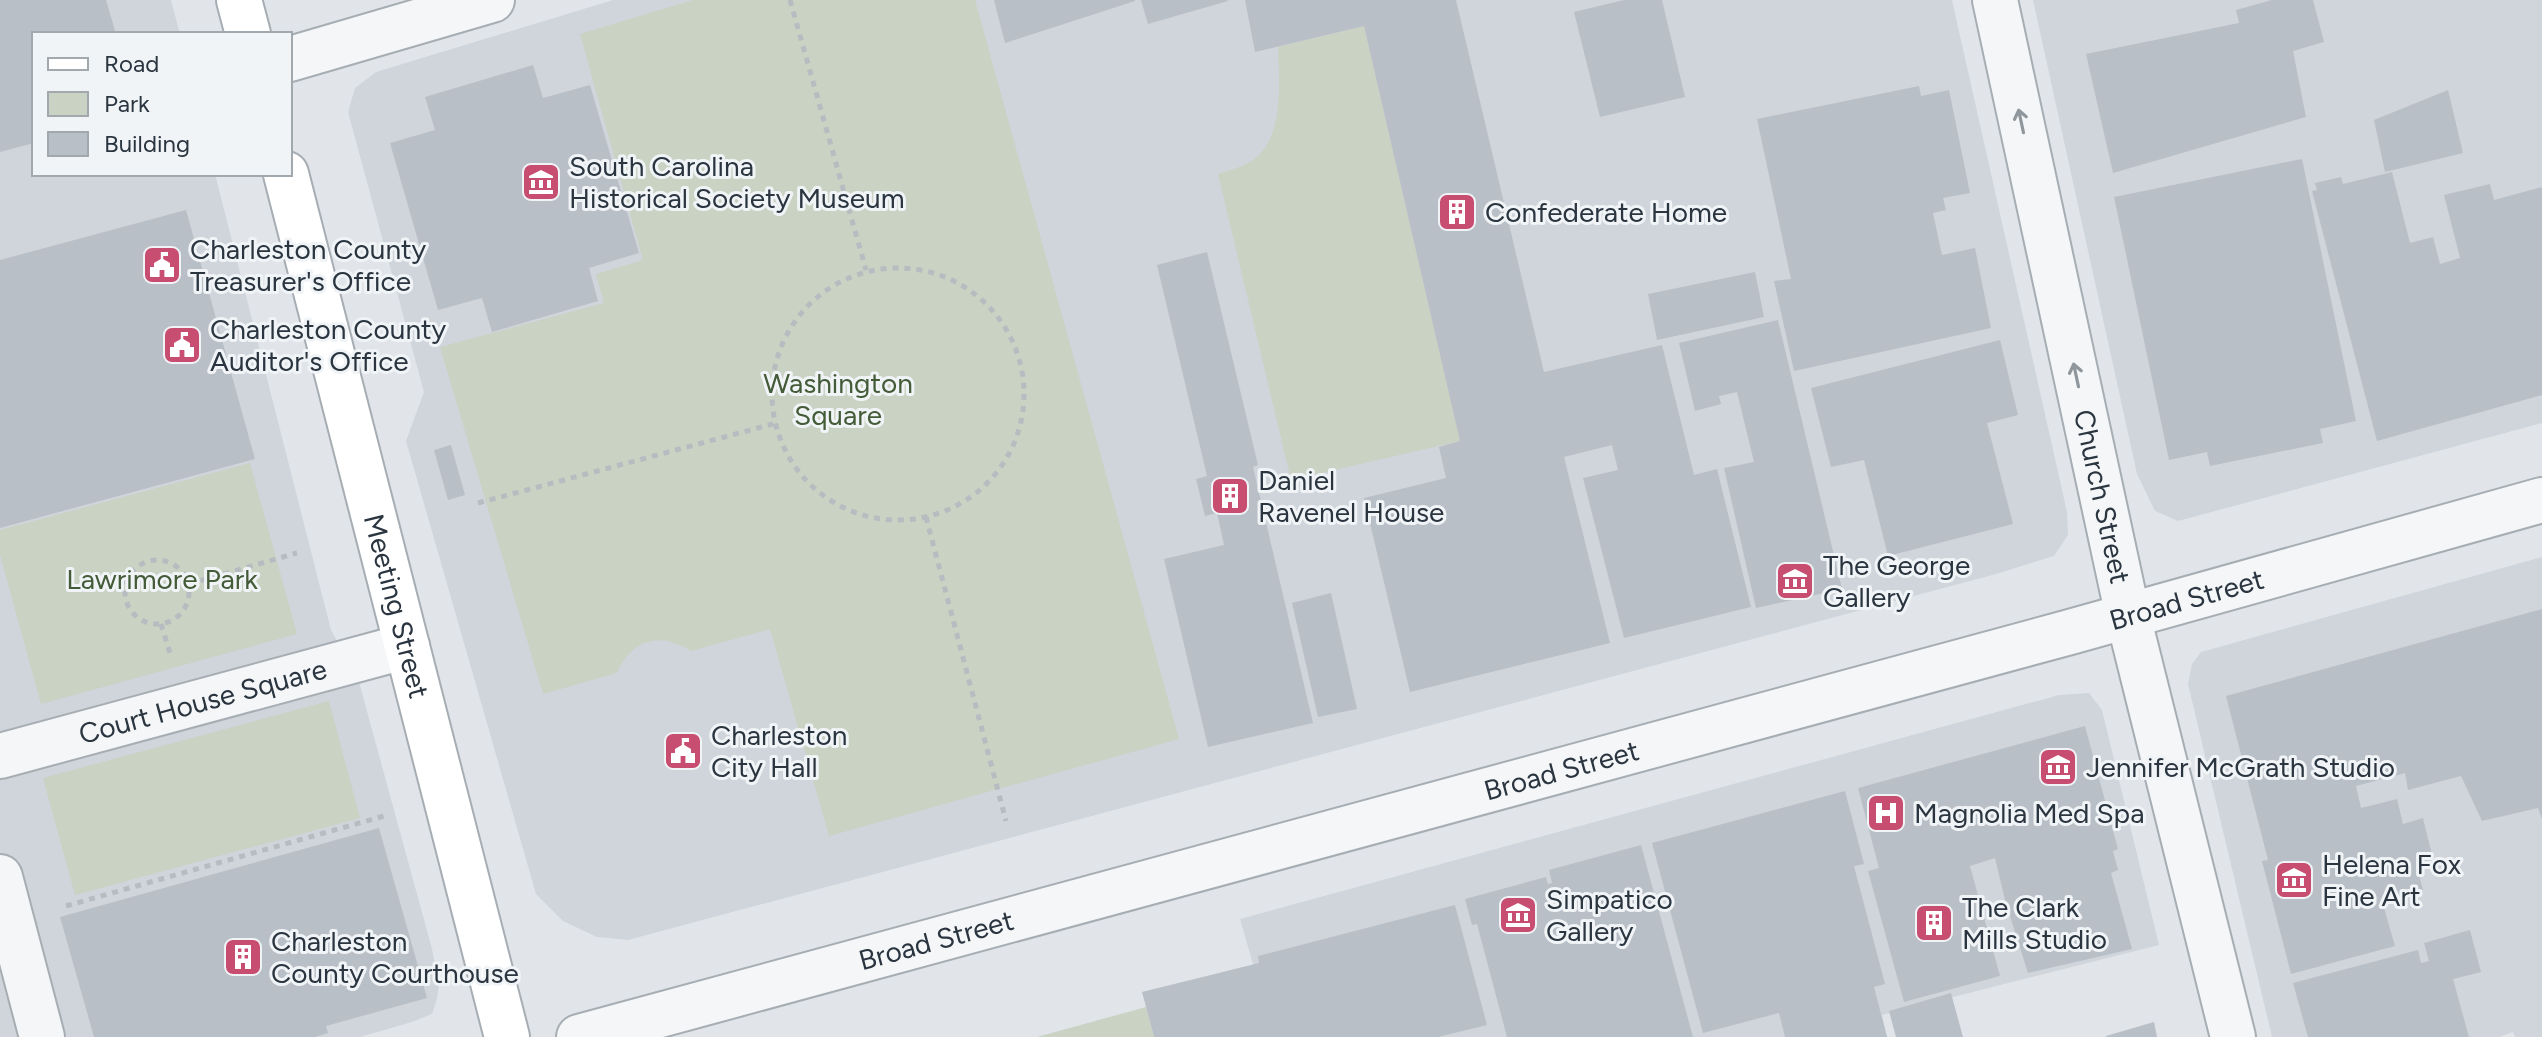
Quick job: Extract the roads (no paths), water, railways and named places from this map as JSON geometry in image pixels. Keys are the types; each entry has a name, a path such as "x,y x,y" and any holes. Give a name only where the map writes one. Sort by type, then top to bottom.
{"main road":[{"path":"239,0 247,32"},
{"name":"Meeting Street","path":"287,176 507,1037"}],"street":[{"path":"292,58 492,0"},
{"name":"Church Street","path":"1995,0 2128,616 2233,1037"},
{"name":"Broad Street","path":"579,1037 2128,616 2542,500"},
{"name":"Court House Square","path":"0,756 407,646"},
{"path":"0,877 42,1037"}],"place":[{"name":"South Carolina Historical Society Museum","path":"541,182"},
{"name":"Confederate Home","path":"1457,212"},
{"name":"Charleston County Treasurer's Office","path":"162,265"},
{"name":"Charleston County Auditor's Office","path":"182,345"},
{"name":"Daniel Ravenel House","path":"1230,496"},
{"name":"The George Gallery","path":"1795,581"},
{"name":"Charleston City Hall","path":"683,751"},
{"name":"Jennifer McGrath Studio","path":"2058,767"},
{"name":"Magnolia Med Spa","path":"1886,813"},
{"name":"Helena Fox Fine Art","path":"2294,880"},
{"name":"Simpatico Gallery","path":"1518,915"},
{"name":"The Clark Mills Studio","path":"1934,923"},
{"name":"Charleston County Courthouse","path":"243,957"}],"park label":[{"name":"Washington Square","path":"838,399"},
{"name":"Lawrimore Park","path":"162,579"}]}
